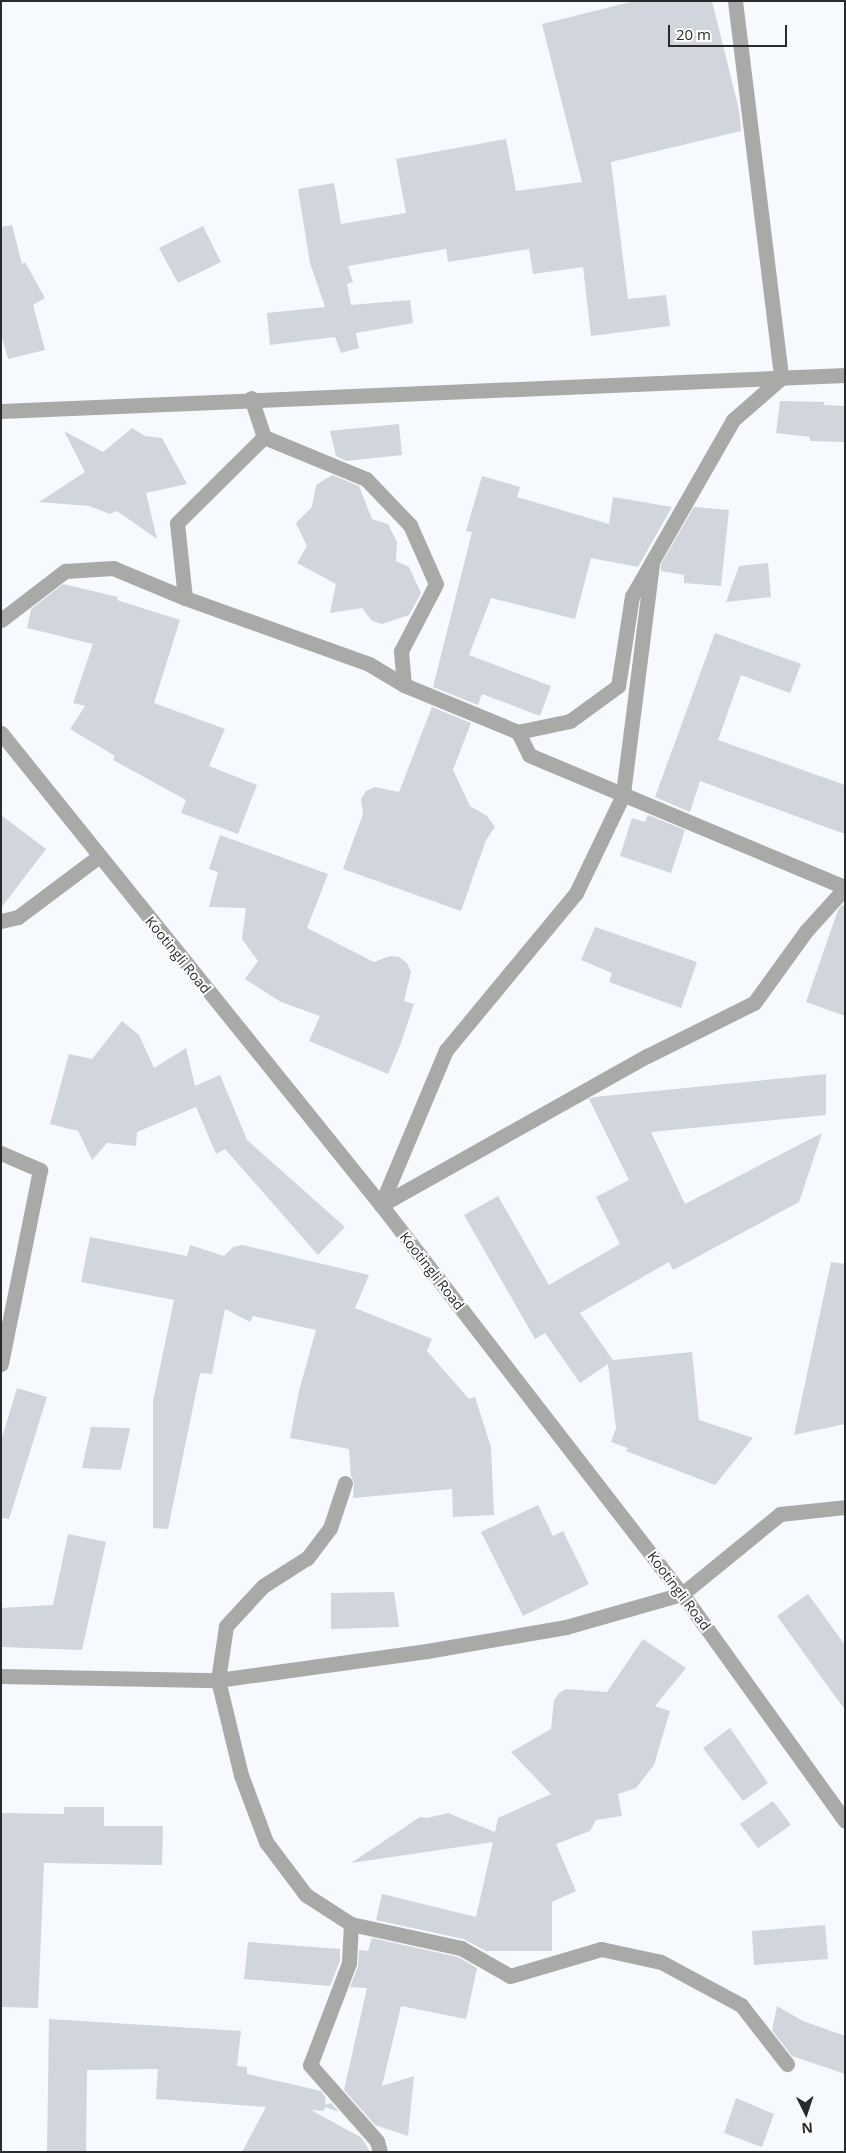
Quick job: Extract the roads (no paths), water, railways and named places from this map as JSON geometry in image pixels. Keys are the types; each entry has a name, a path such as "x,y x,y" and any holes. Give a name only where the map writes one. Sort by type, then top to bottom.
{"street":[{"path":"735,1 782,378"},
{"path":"1,410 250,398 845,375"},
{"path":"1,620 65,571 113,568 185,598 369,664 404,686 518,732 570,721 618,686 632,596 733,420 782,378"},
{"path":"250,398 264,437 366,479 410,525 436,584 401,651 404,686"},
{"path":"185,598 177,523 264,437"},
{"path":"381,1205 446,1050 576,893 623,795 652,564"},
{"path":"381,1205 647,1056 754,1003 806,931 845,887 529,755 518,732"},
{"name":"Kootingli Road","path":"1,733 98,857 381,1205 682,1594 845,1822"},
{"path":"1,921 18,916 98,857"},
{"path":"1,1153 40,1170 1,1364"},
{"path":"345,1483 330,1528 307,1558 263,1586 226,1626 218,1680 241,1775 266,1842 306,1895 351,1924 461,1948 510,1976 601,1949 661,1962 741,2005 787,2064"},
{"path":"1,1676 218,1680 427,1651 566,1627 682,1594 780,1514 845,1507"},
{"path":"351,1924 349,1963 310,2065 377,2140 380,2152"}]}
